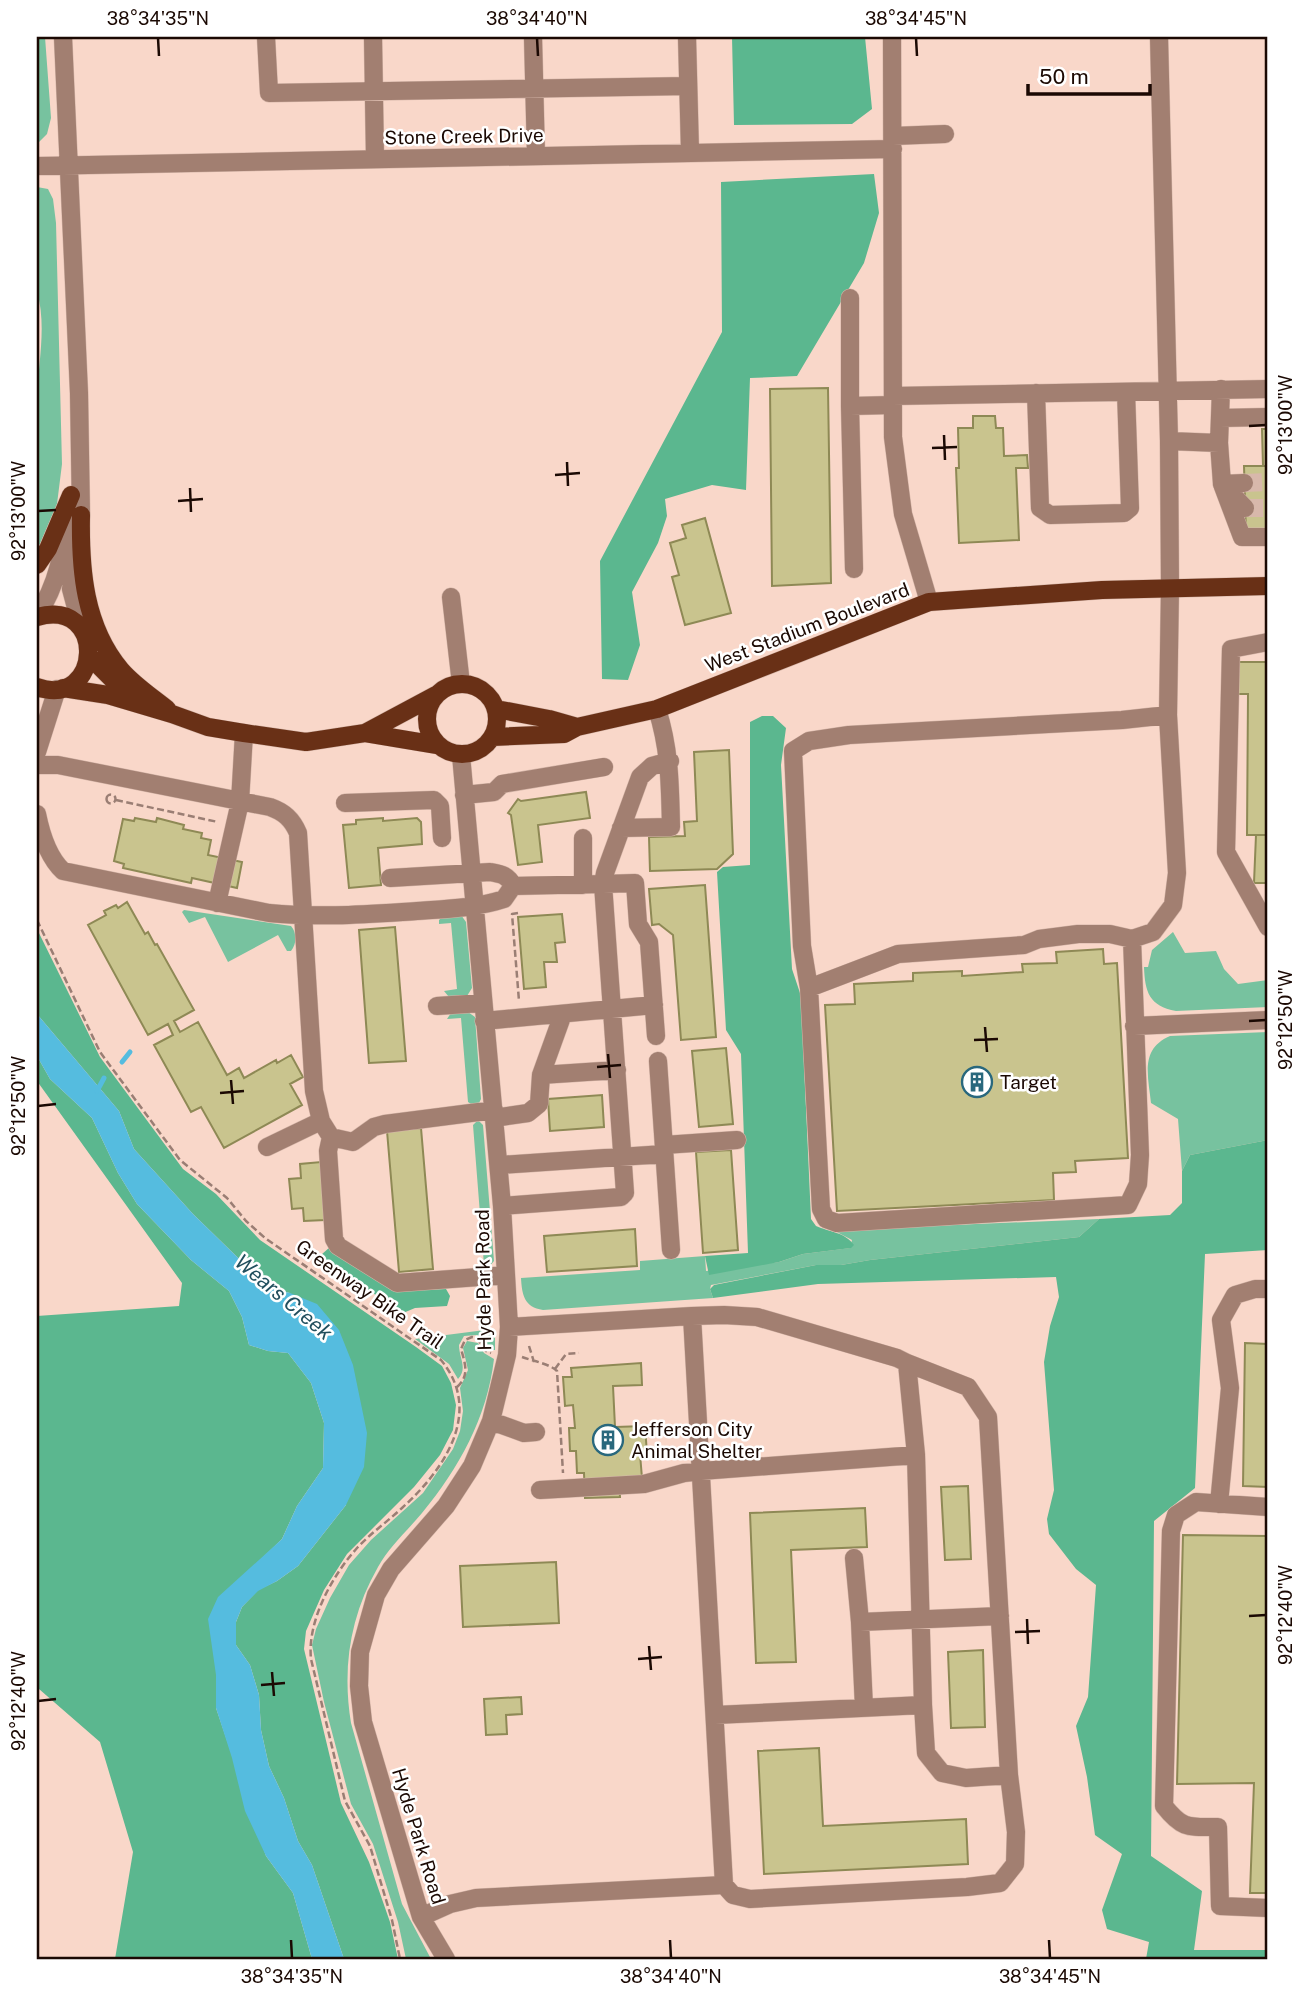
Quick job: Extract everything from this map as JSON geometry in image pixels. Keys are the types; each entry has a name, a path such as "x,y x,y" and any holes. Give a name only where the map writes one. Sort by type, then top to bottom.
{"main road":[{"path":"37,565 48,549 71,495"},
{"path":"81,515 80,562 85,589 102,642 123,672 172,714"},
{"name":"West Stadium Boulevard","path":"493,737 564,734 577,727 657,709 929,602 1102,590 1268,586"},
{"path":"37,617 57,614 67,618 82,630 89,647 89,656 81,676 60,689"},
{"path":"89,656 115,682 172,714"},
{"path":"37,687 96,692 208,727 244,733 306,742 365,733 437,745 448,752 461,755 474,753 485,747 493,737 497,725 496,709 489,695 476,686 461,684 447,687 365,733"},
{"path":"436,695 429,707 427,721 430,734 437,745"},
{"name":"West Stadium Boulevard","path":"496,709 577,727"}],"street":[{"path":"63,37 70,165 81,515 71,589 82,630"},
{"path":"266,37 269,93 688,86"},
{"path":"373,37 375,159"},
{"path":"533,37 536,156"},
{"path":"687,37 690,152"},
{"path":"892,37 893,438 903,514 929,602"},
{"path":"809,988 898,954 1024,945 1039,939 1078,934 1110,934 1132,939 1153,932 1173,905 1177,873 1168,715 1169,441 1159,37"},
{"name":"Stone Creek Drive","path":"37,166 690,152 893,142 945,134"},
{"path":"850,298 854,569"},
{"path":"850,406 1036,393 1268,388"},
{"path":"1221,389 1219,443 1222,485 1242,537 1268,537"},
{"path":"1036,393 1040,508 1050,515 1124,513 1130,508 1125,392"},
{"path":"1220,418 1268,417"},
{"path":"37,617 50,595 62,554 79,431"},
{"path":"1169,441 1219,443"},
{"path":"1222,485 1244,483"},
{"path":"1222,485 1245,508"},
{"path":"451,597 461,684"},
{"path":"1268,642 1231,649 1226,852 1268,927"},
{"path":"37,752 60,689"},
{"path":"621,828 671,827 670,761 657,709"},
{"path":"1132,939 1140,1156 1138,1184 1128,1205 837,1223 827,1219 821,1209 809,988 802,946 793,751 809,741 849,735 1122,720 1168,715"},
{"path":"217,903 240,802 244,733"},
{"name":"Hyde Park Road","path":"446,1959 421,1917 363,1722 359,1686 360,1652 376,1595 391,1569 446,1506 472,1466 491,1421 507,1355 509,1327 499,1165 461,755"},
{"path":"502,1206 621,1197 625,1193 603,884 640,777 652,766 670,761"},
{"path":"37,765 58,765 279,810 294,824 298,833 314,1091 321,1121 331,1137 354,1142 374,1127 385,1124 494,1114 522,1115 535,1110 541,1098 541,1075 563,1014"},
{"path":"440,806 494,792 502,784 604,767"},
{"path":"345,803 434,800 440,806 442,838"},
{"path":"37,814 47,847 55,863 63,871 270,914 303,917 360,915 474,906 504,899 513,886"},
{"path":"583,838 583,885"},
{"path":"390,878 490,872 503,874 510,879 513,886"},
{"path":"513,886 635,883 638,924 649,942 656,1036"},
{"path":"437,1006 521,1018 654,1005"},
{"path":"1134,1027 1268,1020"},
{"path":"658,1061 671,1250"},
{"path":"541,1075 617,1070"},
{"path":"267,1147 321,1121"},
{"path":"331,1137 328,1151 334,1240 338,1246 397,1283 506,1275"},
{"path":"499,1165 623,1157 737,1140"},
{"path":"1219,1504 1230,1388 1221,1320 1235,1295 1255,1289 1268,1289"},
{"path":"509,1327 692,1316 757,1317 897,1358 968,1387 988,1417 1009,1775 1016,1832 1015,1864 999,1883 750,1899 733,1895 724,1885 692,1316"},
{"path":"907,1363 916,1455 926,1753 942,1773 966,1778 1009,1775"},
{"path":"491,1421 524,1433 536,1432"},
{"path":"540,1490 645,1484 701,1471 916,1455"},
{"path":"1268,1507 1196,1502 1176,1515 1171,1531 1164,1806 1177,1822 1191,1827 1218,1827 1220,1906 1268,1908"},
{"path":"854,1558 864,1708"},
{"path":"860,1622 1000,1616"},
{"path":"715,1715 923,1706"},
{"path":"421,1917 462,1900 476,1898 724,1885"}],"path":[{"path":"116,800 235,826"},
{"path":"518,913 512,914 521,1018"},
{"name":"Greenway Bike Trail","path":"37,920 100,1052 180,1160 227,1198 265,1238 441,1360 457,1387"},
{"path":"400,1959 392,1920 370,1846 345,1801 311,1659 309,1643 322,1604 350,1557 418,1492 445,1456 458,1428 460,1414 457,1387 466,1374 461,1349 468,1338 477,1338 490,1353 521,1356 555,1369 558,1375 564,1489"},
{"path":"529,1346 534,1362"},
{"path":"555,1369 566,1354 579,1353"}],"green space":[{"path":"37,37 45,37 51,118 47,134 37,144"},
{"path":"732,37 865,37 872,109 852,124 734,125"},
{"path":"874,174 879,213 864,263 797,376 750,378 746,490 712,485 665,499 667,516 658,543 632,592 640,645 628,680 602,679 600,561 722,332 721,182"},
{"path":"37,187 48,189 53,199 56,223 62,464 57,504 37,551 36,437 42,332 37,291"},
{"path":"762,716 773,716 786,728 781,765 792,969 801,996 811,1219 816,1226 841,1235 854,1245 851,1248 803,1254 779,1262 709,1275 705,1256 748,1253 741,1054 726,1030 717,872 723,867 750,865 750,722"},
{"path":"184,910 291,926 295,935 294,945 291,951 287,951 278,935 228,962 205,917 189,923 182,912"},
{"path":"461,915 466,922 472,988 467,996 449,997 444,991 457,989 451,923 439,924 439,920 442,917"},
{"path":"37,929 100,1057 183,1169 216,1194 260,1240 442,1366 451,1383 456,1405 453,1430 440,1455 414,1487 347,1554 324,1590 306,1631 304,1649 341,1803 369,1862 390,1922 398,1959 344,1959 312,1865 298,1841 284,1798 269,1766 261,1730 259,1695 250,1665 236,1645 236,1622 242,1607 258,1590 298,1566 346,1505 290,1293 269,1288 193,1214 134,1149 119,1111 37,1014"},
{"path":"1173,932 1185,953 1216,951 1224,969 1238,984 1268,980 1268,1007 1176,1011 1160,1006 1147,991 1144,967 1148,967 1152,950"},
{"path":"468,1012 475,1017 481,1099 479,1103 471,1104 468,1102 461,1018 447,1019 451,1013"},
{"path":"1268,1032 1268,1140 1190,1155 1182,1171 1178,1119 1151,1103 1148,1064 1154,1048 1170,1036"},
{"path":"37,1056 50,1079 92,1118 118,1173 137,1204 191,1260 229,1291 242,1317 249,1345 288,1353 311,1383 324,1423 323,1468 297,1506 282,1539 252,1568 216,1675 216,1708 266,1856 293,1893 312,1959 115,1959 133,1852 100,1742 39,1689 37,1316 179,1306 182,1283 37,1081"},
{"path":"478,1120 483,1125 494,1261 488,1268 484,1265 473,1125"},
{"path":"1268,1140 1268,1250 1205,1254 1195,1488 1154,1521 1151,1856 1202,1891 1194,1950 1268,1950 1268,1959 1146,1959 1149,1942 1107,1929 1102,1910 1122,1854 1095,1835 1076,1726 1088,1697 1096,1585 1076,1569 1049,1534 1047,1519 1054,1490 1044,1362 1050,1326 1059,1297 1056,1277 818,1284 713,1298 710,1289 714,1285 816,1265 841,1265 1079,1237 1099,1219 1170,1215 1182,1203 1182,1171 1190,1155"},
{"path":"1099,1219 1079,1237 841,1265 816,1265 711,1285 713,1298 543,1310 528,1303 521,1284 521,1278 640,1270 640,1261 705,1256 706,1271 779,1262 803,1254 850,1248 852,1240 833,1230"},
{"path":"330,1247 412,1290 446,1289 450,1296 447,1306 415,1308 396,1316 376,1295 327,1269 321,1255"},
{"path":"485,1330 495,1338 495,1350 488,1350 477,1335 464,1336 459,1345 463,1367 458,1379 449,1364 415,1339"},
{"path":"467,1341 478,1343 484,1353 494,1359 478,1422 448,1478 378,1567 355,1623 348,1662 351,1723 402,1904 431,1959 406,1959 398,1922 373,1844 351,1804 312,1645 330,1598 349,1565 371,1540 423,1493 453,1449 460,1431 463,1411 460,1388 468,1370 463,1348"}],"water":[{"name":"Wears Creek","path":"37,1014 119,1111 134,1149 193,1214 269,1288 317,1304 339,1330 353,1365 367,1433 364,1467 346,1505 298,1566 258,1591 242,1607 236,1622 236,1645 250,1665 259,1695 261,1730 269,1766 284,1798 298,1841 312,1865 344,1959 312,1959 293,1893 266,1856 245,1811 216,1708 216,1675 208,1619 218,1597 282,1539 297,1506 323,1468 324,1423 311,1383 288,1353 249,1345 242,1317 229,1291 191,1260 137,1204 118,1173 92,1118 50,1079 37,1056"}],"building":[{"path":"828,388 831,583 772,586 770,389"},
{"path":"973,416 995,416 996,428 1003,428 1004,456 1027,455 1028,468 1016,468 1019,540 959,543 956,468 959,468 958,428 973,428"},
{"path":"1262,429 1268,429 1268,466 1263,466"},
{"path":"1244,466 1268,466 1268,533 1246,534"},
{"path":"705,518 731,613 685,625 672,577 679,575 670,543 686,538 682,525"},
{"path":"1238,662 1267,662 1268,835 1247,835 1248,694 1237,694"},
{"path":"729,750 733,854 717,869 650,871 649,837 685,836 684,822 697,821 694,752"},
{"path":"586,792 590,818 538,825 542,862 518,865 511,815 508,813 518,799 521,801"},
{"path":"135,818 156,822 157,818 184,825 183,829 202,833 201,838 211,840 208,855 242,862 237,888 192,878 191,883 123,868 124,864 114,861 123,819 134,821"},
{"path":"383,818 383,821 417,818 421,822 422,844 378,848 381,885 349,888 343,825 356,824 356,820"},
{"path":"1256,835 1268,835 1268,883 1254,883"},
{"path":"705,885 716,1037 681,1040 673,935 659,924 652,925 649,889"},
{"path":"127,902 145,934 148,932 155,945 157,944 194,1010 174,1021 180,1032 198,1022 227,1075 239,1068 244,1078 276,1060 277,1063 291,1055 303,1077 290,1084 302,1105 224,1148 201,1107 191,1112 154,1045 173,1035 168,1024 148,1035 88,925 106,915 104,911 116,905 118,908"},
{"path":"562,914 565,942 555,943 557,962 544,962 546,987 524,989 518,917"},
{"path":"395,927 406,1061 369,1063 359,930"},
{"name":"Target","path":"1103,949 1104,964 1117,963 1128,1158 1075,1161 1076,1172 1053,1173 1054,1200 837,1211 825,1005 855,1004 854,984 913,981 913,973 962,971 962,976 1023,972 1022,964 1057,963 1056,952"},
{"path":"726,1048 733,1124 699,1127 692,1051"},
{"path":"602,1095 604,1127 550,1131 548,1099"},
{"path":"421,1128 433,1269 399,1272 387,1131"},
{"path":"731,1150 738,1250 703,1253 696,1152"},
{"path":"321,1162 325,1220 304,1221 303,1208 292,1209 289,1179 301,1178 300,1164"},
{"path":"635,1229 637,1266 547,1272 544,1236"},
{"path":"1245,1343 1268,1344 1268,1487 1243,1486"},
{"name":"Jefferson City Animal Shelter","path":"641,1363 642,1385 613,1386 615,1427 645,1426 647,1454 640,1454 642,1478 619,1479 620,1497 585,1498 584,1473 577,1473 576,1451 570,1451 569,1428 575,1428 573,1405 565,1406 563,1377 572,1377 571,1368"},
{"path":"968,1486 971,1559 945,1560 941,1487"},
{"path":"865,1508 867,1547 791,1550 796,1662 756,1663 750,1513"},
{"path":"1183,1535 1268,1536 1268,1893 1250,1893 1254,1783 1177,1784"},
{"path":"556,1562 559,1623 463,1627 460,1566"},
{"path":"983,1650 985,1727 951,1728 948,1652"},
{"path":"521,1697 522,1714 506,1715 507,1734 486,1735 484,1699"},
{"path":"819,1748 823,1826 966,1819 968,1864 764,1874 758,1751"}],"waterway":[{"path":"122,1062 130,1052"},
{"path":"97,1091 104,1078"}],"tunnel":[{"path":"1244,483 1268,482"},
{"path":"1245,508 1268,508"}],"place":[{"name":"Target","path":"977,1082"},
{"name":"Jefferson City Animal Shelter","path":"608,1440"}]}
